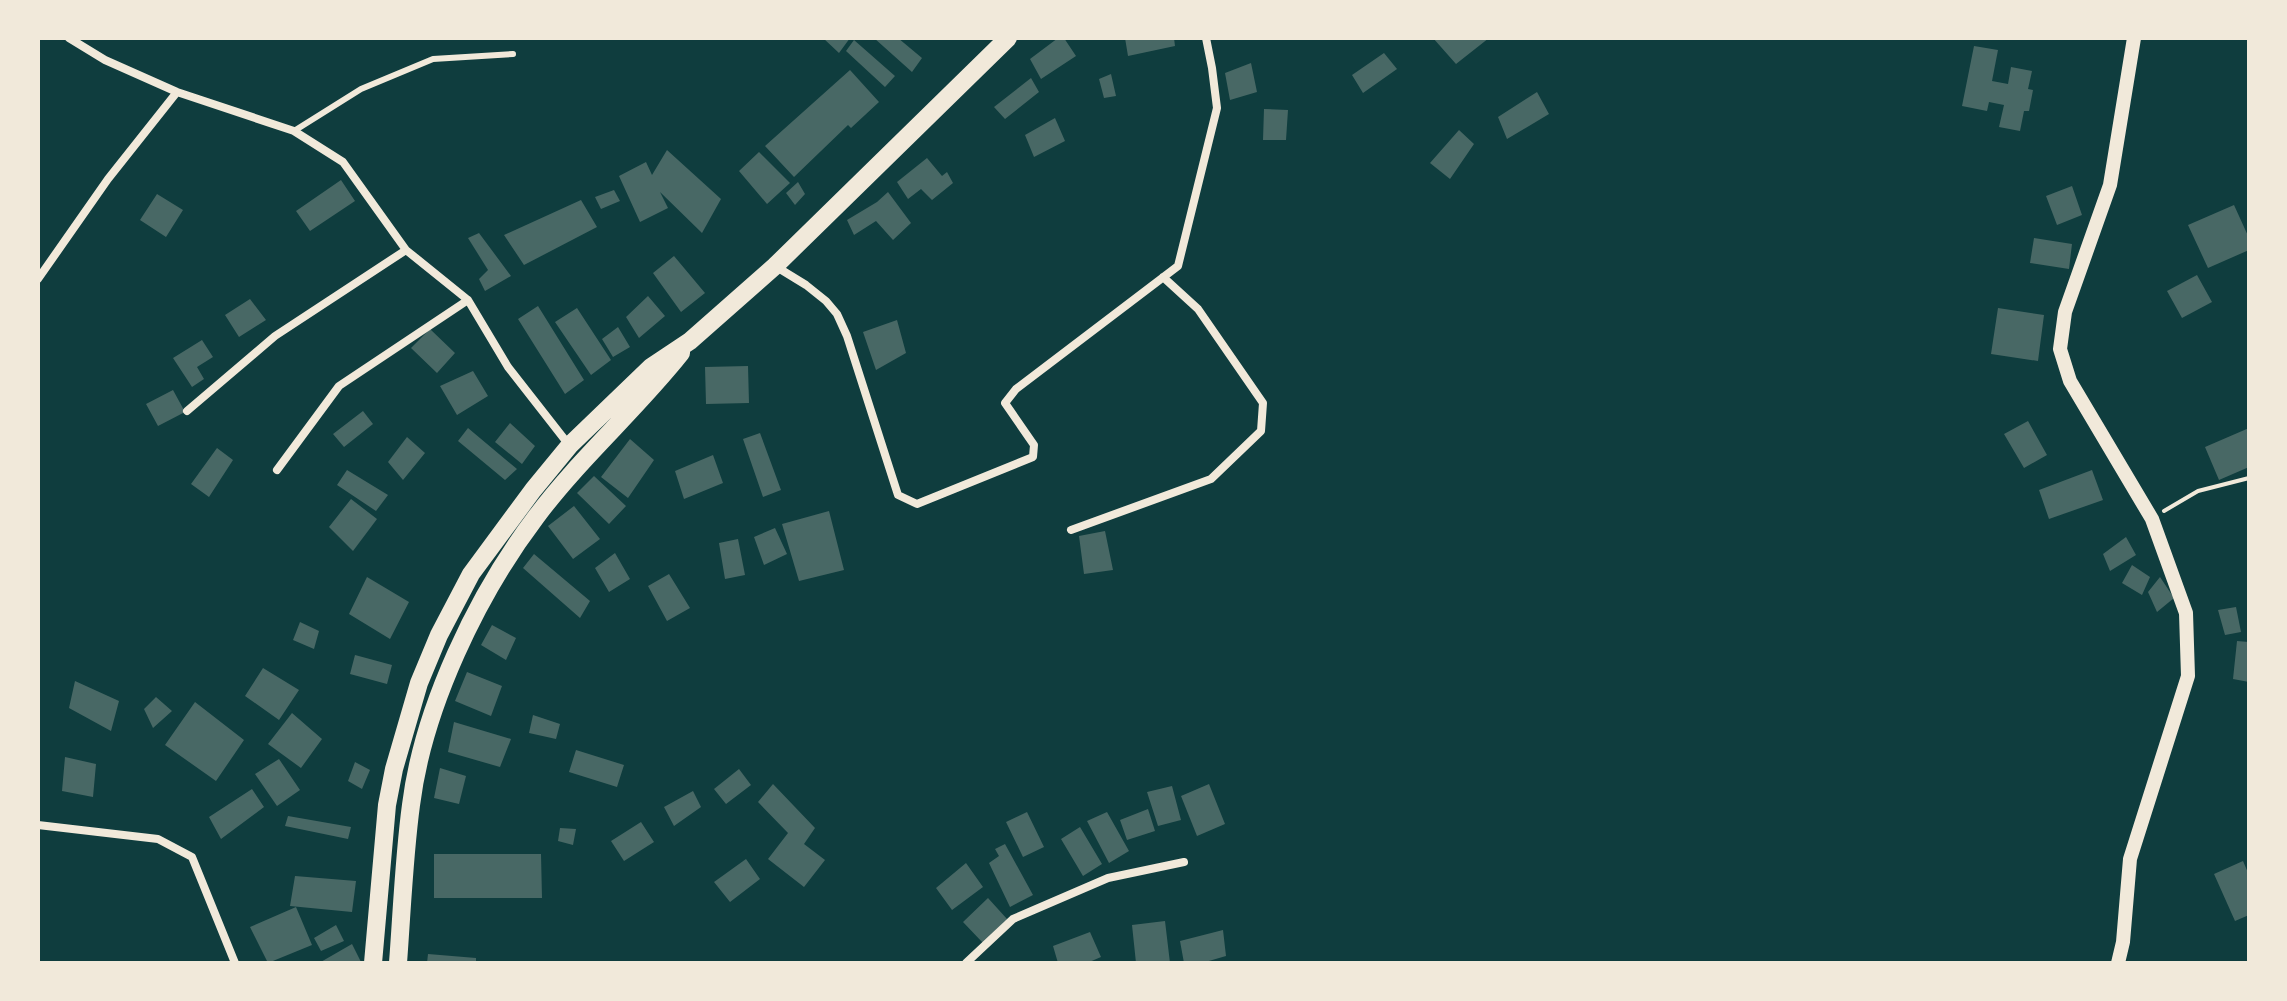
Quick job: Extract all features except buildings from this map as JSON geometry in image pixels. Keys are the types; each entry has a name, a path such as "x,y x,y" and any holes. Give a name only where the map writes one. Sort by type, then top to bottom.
{"main road":[{"path":"373,963 387,805 394,769 419,683 439,635 471,574 570,445 651,367 690,341 775,266 1008,38"},
{"path":"398,963 411,803 430,720 465,637 510,554 536,517 585,458 661,378 690,341"}],"street":[{"path":"69,38 105,60 177,92 294,131 343,162 406,250 468,300 508,367 570,445 585,458"},
{"path":"775,266 806,285 837,314 847,336 898,495 917,504 1033,457 1034,445 1005,403 1016,389 1178,266 1217,108 1206,38"},
{"path":"2118,963 2123,942 2130,859 2188,676 2186,613 2152,519 2070,381 2060,349 2065,312 2110,185 2134,38"},
{"path":"38,279 108,179 177,92"},
{"path":"187,411 275,336 406,250"},
{"path":"1071,530 1211,479 1261,431 1263,403 1198,309 1163,277"},
{"path":"277,470 339,386 468,300"},
{"path":"38,825 158,839 192,857 235,963"},
{"path":"966,963 1013,919 1108,878 1184,862"}],"lane":[{"path":"294,131 361,89 433,59 513,54"}],"path":[{"path":"2152,519 2198,491 2249,478"}]}
